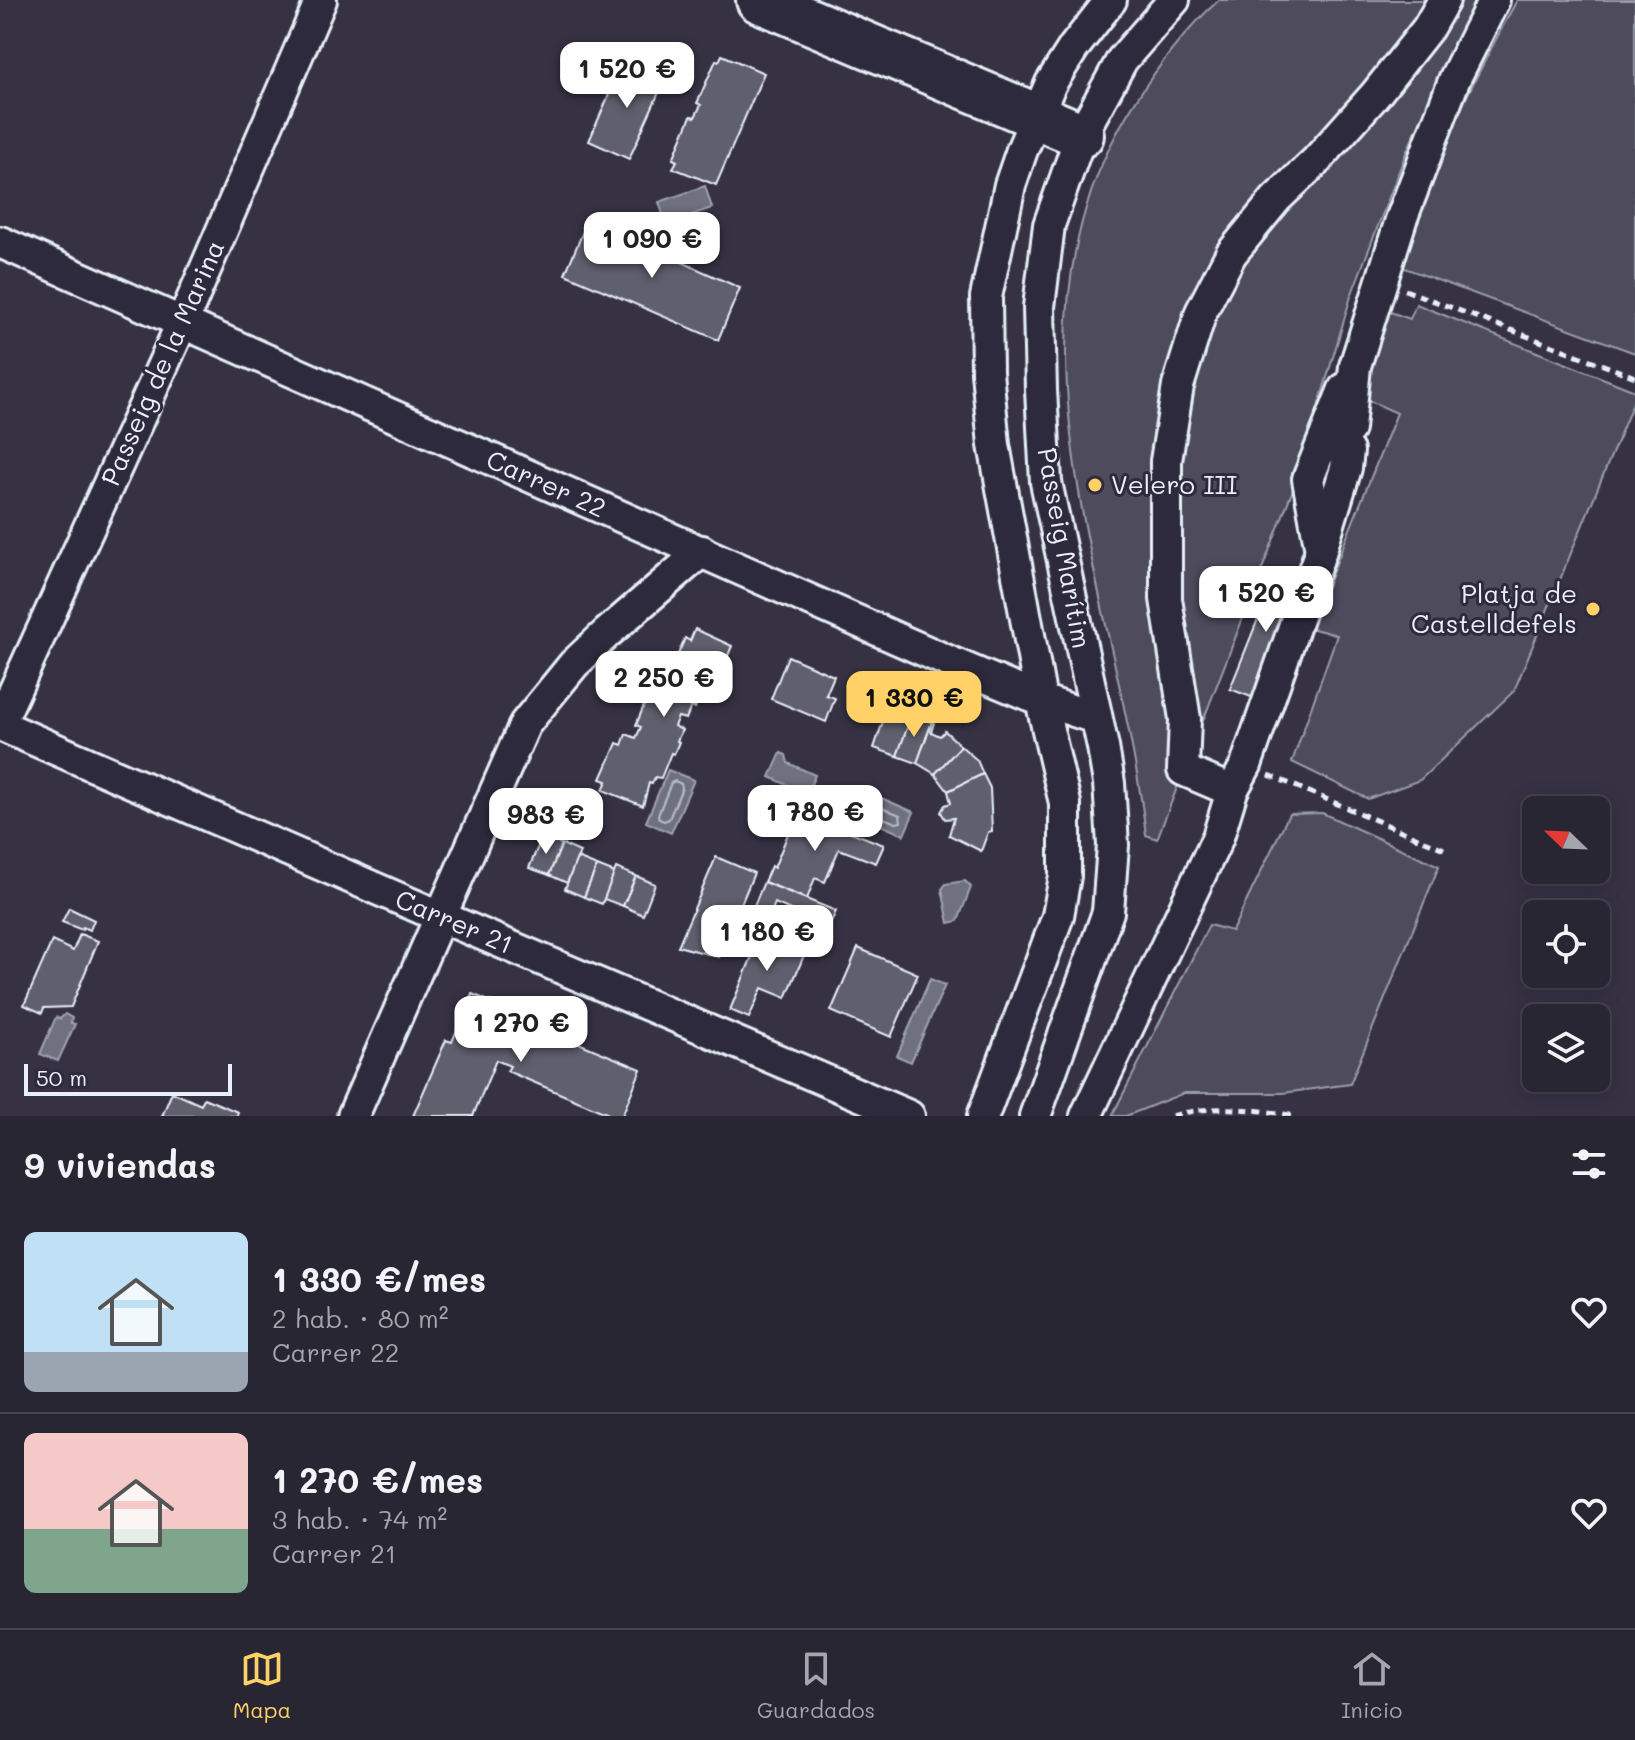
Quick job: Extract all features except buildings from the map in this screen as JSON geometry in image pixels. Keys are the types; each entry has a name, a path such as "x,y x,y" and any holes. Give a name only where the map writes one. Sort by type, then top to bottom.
{"street":[{"name":"Passeig de la Marina","path":"0,724 183,321 321,0"},
{"path":"759,0 1081,135"},
{"name":"Passeig Marítim","path":"983,1116 1054,928 1065,876 1065,803 1041,700 994,445 987,372 986,297 1010,185 1036,118 1051,83 1074,47 1111,0"},
{"name":"Passeig Marítim","path":"1035,1116 1108,912 1113,845 1109,783 1046,482 1039,307 1049,225 1081,135 1122,60 1174,0"},
{"path":"1239,778 1183,770 1185,719 1166,599 1164,542 1166,461 1178,386 1201,312 1231,254 1276,199 1317,160 1375,95 1428,28 1444,0"},
{"path":"1321,550 1308,479 1355,366 1401,220 1455,78 1494,0"},
{"name":"Carrer 22","path":"0,242 1041,700 1095,718"},
{"path":"1086,1116 1218,837 1321,550 1346,468 1355,366"},
{"path":"353,1116 525,724 574,664 702,551"},
{"name":"Carrer 21","path":"0,724 439,916 909,1116"}],"path":[{"path":"1382,281 1635,377"},
{"path":"1239,778 1444,849"},
{"path":"1172,1116 1196,1109 1268,1111 1296,1116"}],"shaded area":[{"path":"1219,0 1475,0 1406,153 1351,296 1297,479 1157,839 1146,835 1132,745 1092,562 1076,470 1067,379 1070,288 1089,200 1128,113 1169,53"},
{"path":"1517,0 1635,0 1635,353 1399,266 1422,197 1451,130"},
{"path":"1416,304 1635,391 1635,398 1514,691 1420,780 1368,799 1292,762 1337,635 1310,628 1397,413 1361,397 1385,310 1410,319"},
{"path":"1322,813 1439,866 1350,1084 1283,1093 1184,1093 1126,1116 1112,1116 1209,925 1232,931 1289,814"}],"water":[{"path":"705,186 712,208 666,224 659,202"},
{"path":"781,753 786,755 788,763 815,775 807,794 770,777"},
{"path":"668,770 694,780 671,833 646,822"},
{"path":"865,791 914,812 904,835 856,815"},
{"path":"965,881 971,887 958,921 949,923 942,889 946,884"},
{"path":"930,979 945,985 911,1062 897,1056"},
{"path":"65,1014 75,1024 58,1061 40,1054 56,1017 60,1019"}],"place":[{"name":"Velero III","path":"1095,485"},
{"name":"Platja de Castelldefels","path":"1593,609"}]}
